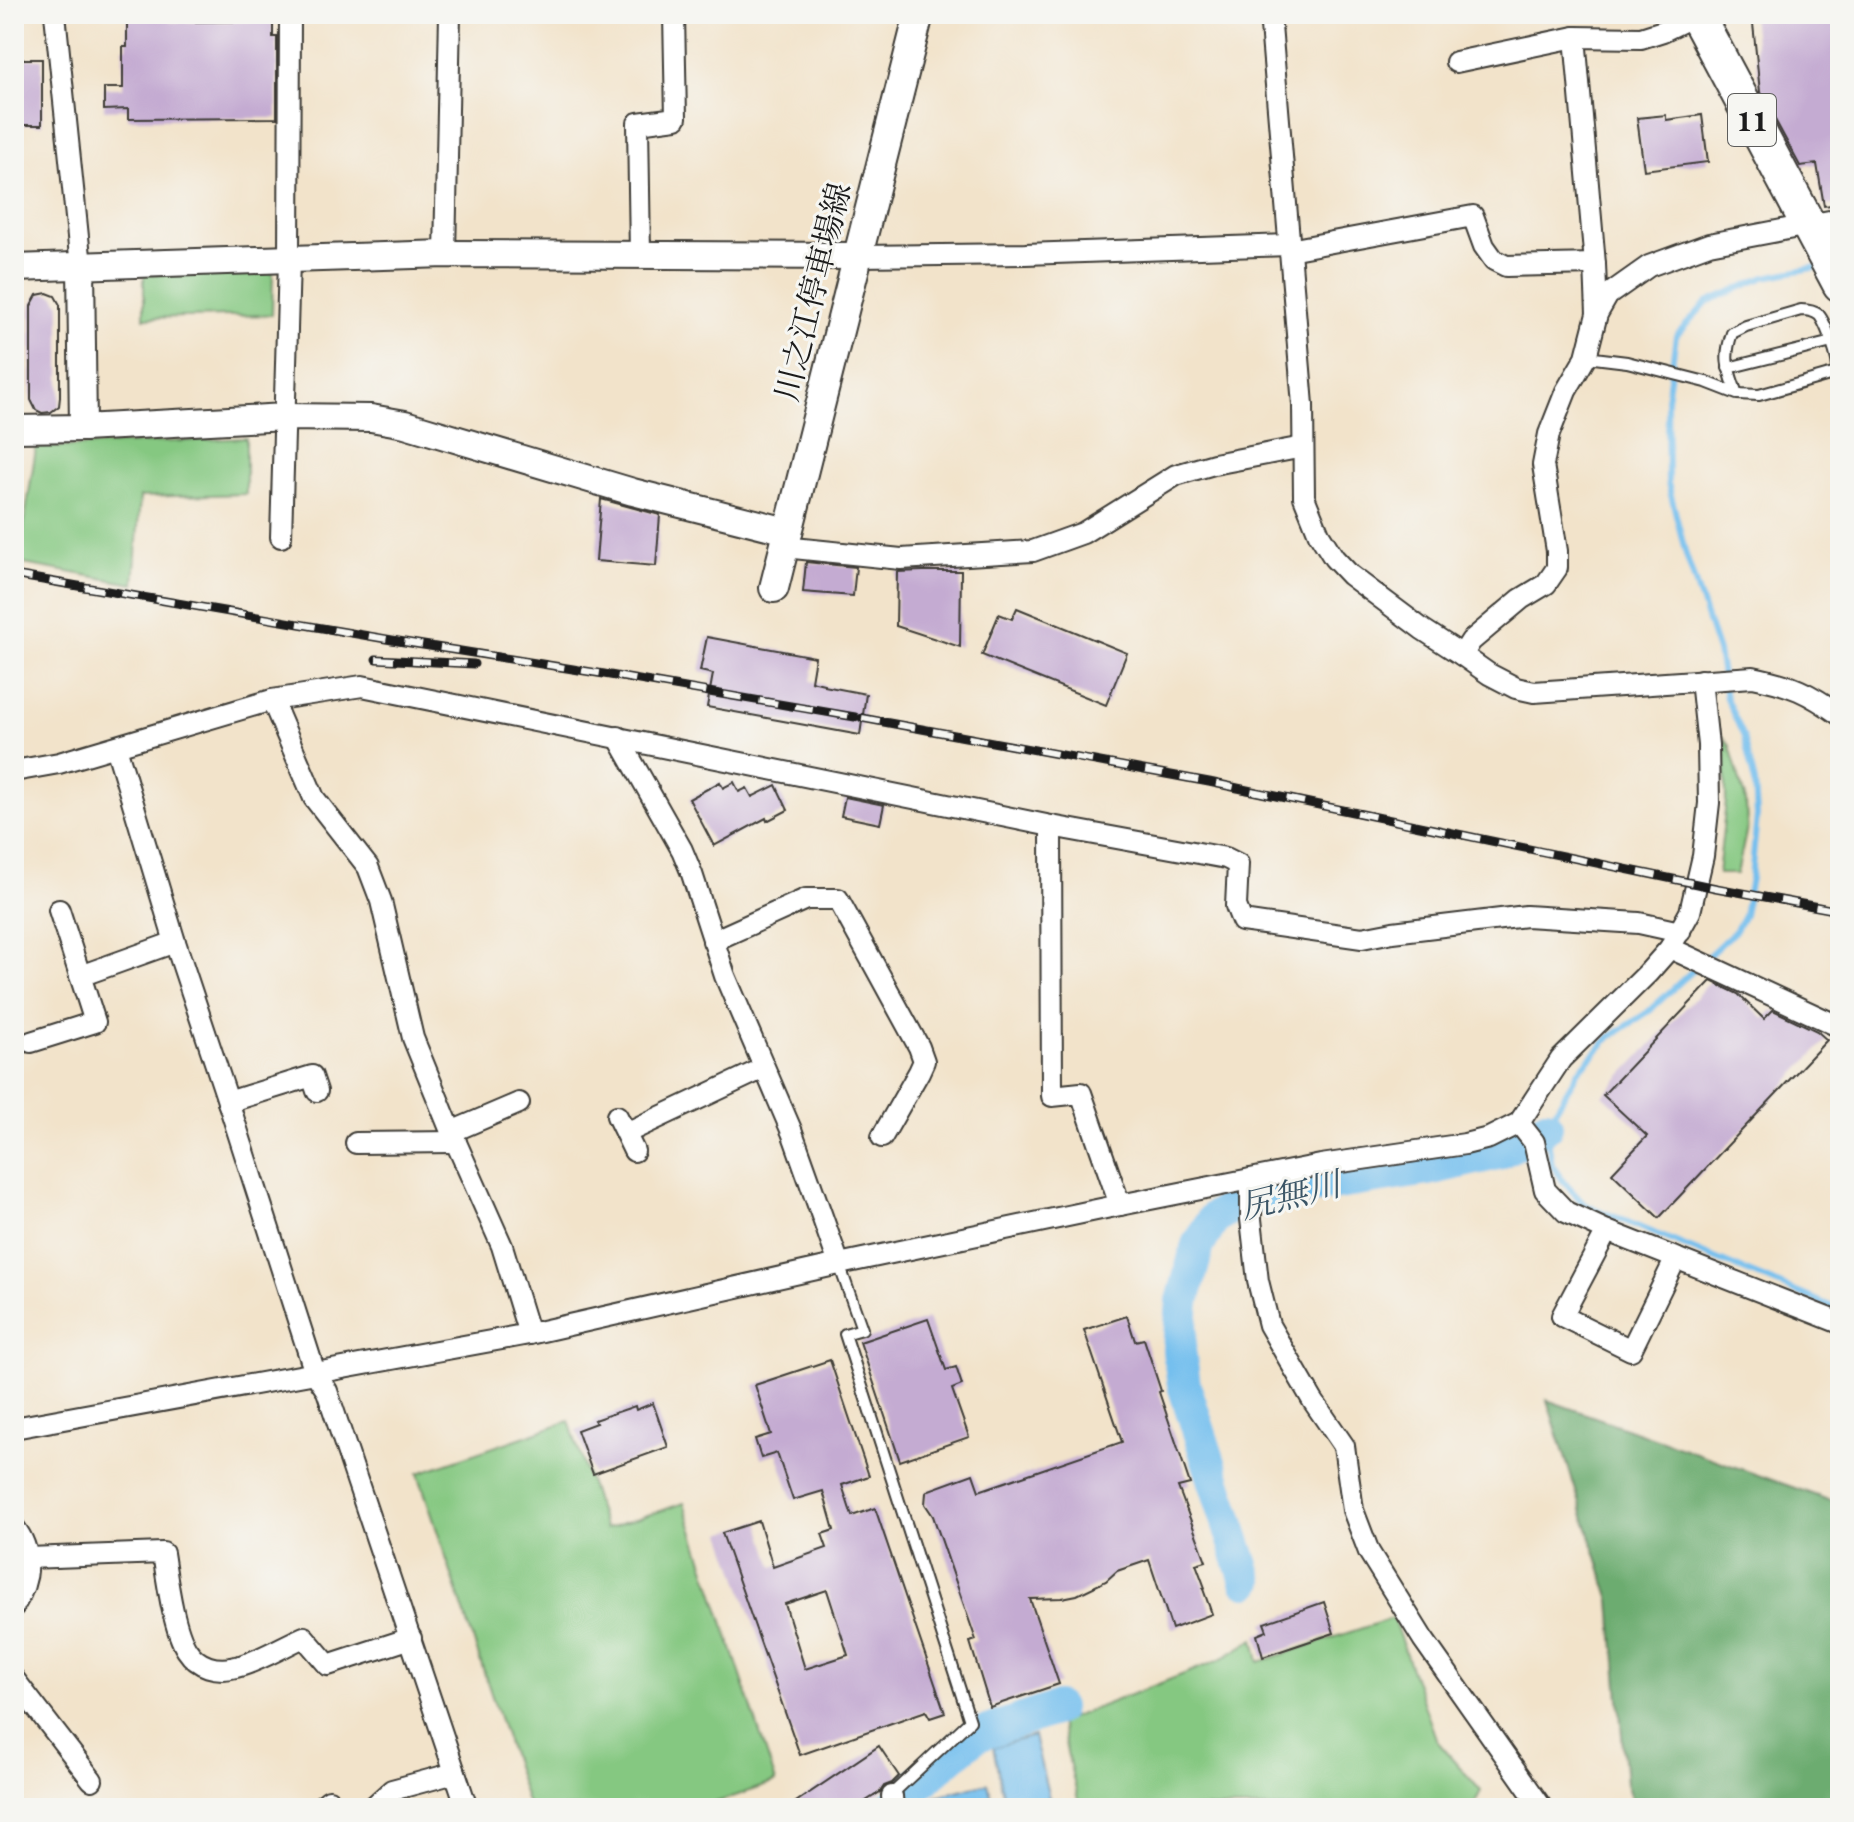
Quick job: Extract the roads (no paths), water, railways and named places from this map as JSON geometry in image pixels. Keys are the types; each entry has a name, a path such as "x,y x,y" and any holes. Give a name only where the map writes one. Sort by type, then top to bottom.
{"highway":[{"name":"11","path":"1696,14 1824,222 1840,284"}],"main road":[{"name":"川之江停車場線","path":"774,588 919,14"}],"street":[{"path":"55,14 81,266 83,428"},
{"path":"281,537 289,260 290,14"},
{"path":"445,254 450,14"},
{"path":"640,255 638,123 676,118 674,14"},
{"path":"1270,14 1303,405 1304,497 1319,534 1334,558 1350,575 1422,629 1489,674 1516,688 1534,692 1753,677 1785,684 1815,697 1840,715"},
{"path":"1456,62 1575,37 1641,38 1696,14"},
{"path":"1575,37 1597,314"},
{"path":"14,268 445,254 858,256 1288,247 1473,216 1484,246 1494,260 1506,266 1595,264"},
{"path":"1462,655 1471,641 1521,599 1546,584 1557,568 1543,465 1549,434 1566,391 1586,357 1597,314 1608,295 1649,266 1709,244 1824,222"},
{"path":"14,429 285,417 371,418 405,424 786,539 901,559 1033,551 1083,533 1176,475 1214,464 1303,447"},
{"path":"14,1428 529,1334 1120,1205 1321,1165 1489,1138 1519,1123 1561,1059 1680,945 1698,884 1709,803 1708,745 1701,680"},
{"path":"14,771 59,763 272,700 362,686 1051,826 1226,858 1238,864 1236,906 1242,921 1362,938 1526,916 1639,923 1680,945 1709,966 1840,1027"},
{"path":"272,700 314,798 368,867 381,901 413,1038 502,1246 529,1334"},
{"path":"618,737 682,850 725,976 792,1132 839,1264"},
{"path":"116,747 175,942 315,1373 327,1391 467,1808"},
{"path":"1051,826 1052,1096 1081,1093 1120,1205"},
{"path":"713,941 806,899 838,899 924,1061 882,1137"},
{"path":"31,1042 95,1022 59,910"},
{"path":"80,976 175,942"},
{"path":"626,1133 764,1068"},
{"path":"228,1102 312,1076 317,1091"},
{"path":"356,1143 453,1137 519,1103"},
{"path":"1519,1123 1534,1142 1545,1190 1566,1212 1840,1323"},
{"path":"1251,1179 1251,1219 1258,1281 1269,1325 1313,1401 1344,1446 1353,1510 1369,1552 1423,1639 1542,1808"},
{"path":"1607,1231 1562,1316 1631,1350 1676,1258"},
{"path":"14,1527 28,1558 26,1582 14,1606"},
{"path":"28,1558 163,1553 170,1595 187,1650 203,1665 220,1670 238,1667 304,1637 328,1665 411,1638"},
{"path":"14,1679 92,1780"},
{"path":"372,1808 392,1790 455,1773"},
{"path":"319,1808 329,1800 337,1808"}],"lane":[{"path":"1586,357 1627,362 1706,382 1737,394 1759,395 1837,371 1839,365 1832,342 1819,316 1810,310 1801,310 1732,333 1726,351 1737,394"},
{"path":"1728,368 1832,342"},
{"path":"839,1264 862,1329 845,1334 970,1721 894,1792 892,1802"}],"water":[{"path":"1034,1736 1051,1806 1006,1808 993,1747"},
{"path":"988,1783 994,1808 939,1808 936,1796"}],"waterway":[{"path":"1817,267 1765,277 1707,302 1676,336 1667,399 1668,483 1686,555 1718,652 1726,698 1744,737 1755,783 1757,816 1744,915 1736,930 1648,1012 1610,1037 1578,1072 1546,1126 1552,1165 1584,1204 1840,1310"},
{"name":"尻無川","path":"1247,1581 1184,1385 1179,1350 1183,1301 1198,1245 1214,1218 1239,1202 1266,1194 1429,1169 1498,1153 1546,1126"},
{"name":"尻無川","path":"891,1808 975,1736 1057,1708"}],"railway":[{"path":"14,575 855,717"},
{"path":"376,659 474,664"},
{"path":"862,718 1209,782 1840,911"}]}
